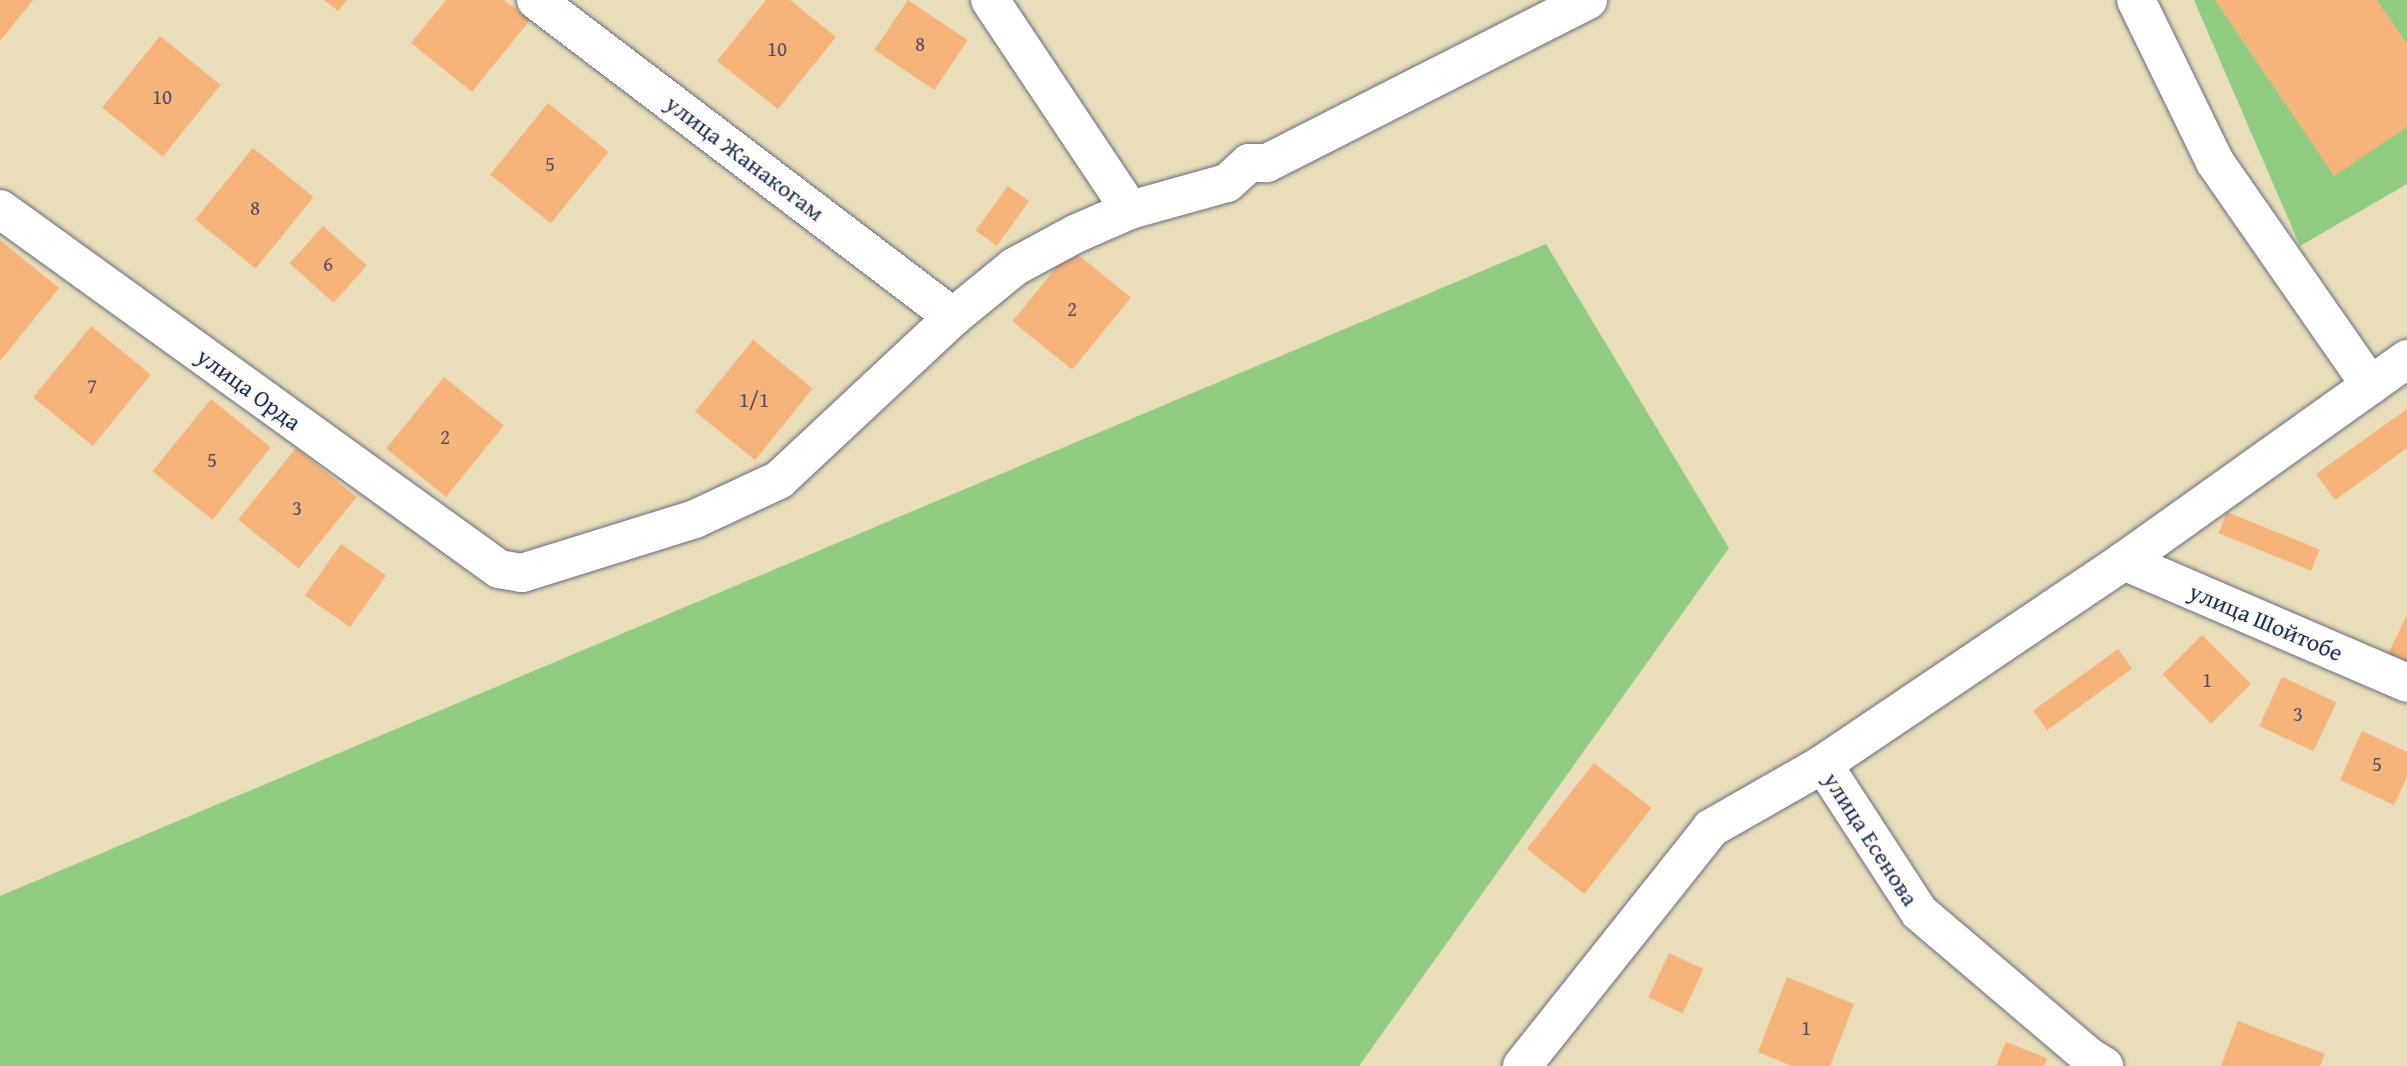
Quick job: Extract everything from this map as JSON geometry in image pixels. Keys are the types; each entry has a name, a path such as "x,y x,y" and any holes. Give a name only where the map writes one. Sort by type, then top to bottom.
{"street":[{"name":"улица Жанакогам","path":"536,0 953,317"},
{"path":"990,0 1130,210"},
{"path":"953,317 1014,267 1075,234 1130,210 1227,183 1249,163 1267,163 1588,0"},
{"path":"2136,0 2215,162 2370,385"},
{"name":"улица Орда","path":"0,209 499,569 522,573 695,519 779,480 953,317"},
{"path":"1823,764 2124,561 2407,359"},
{"name":"улица Шойтобе","path":"2124,561 2407,683"},
{"name":"улица Есенова","path":"1522,1066 1711,828 1823,764 1919,912 2092,1063"}],"green space":[{"path":"2194,0 2407,0 2407,184 2300,246"},
{"path":"1546,244 1729,548 1359,1066 0,1066 0,896"}],"building":[{"path":"0,0 33,0 0,41"},
{"path":"324,0 347,0 338,11"},
{"path":"446,0 504,0 530,20 472,92 411,43"},
{"path":"766,0 790,0 836,37 778,109 717,61"},
{"path":"908,0 968,40 934,90 874,50"},
{"path":"2215,0 2377,0 2407,44 2407,127 2334,176"},
{"path":"160,36 221,85 163,157 102,107"},
{"path":"548,103 609,152 551,224 490,174"},
{"path":"253,148 314,197 256,269 195,219"},
{"path":"1008,186 1029,201 997,246 976,230"},
{"path":"323,226 367,265 333,303 290,263"},
{"path":"0,240 59,288 0,361"},
{"path":"1071,249 1131,297 1072,370 1012,321"},
{"path":"91,326 151,374 93,446 33,397"},
{"path":"753,340 813,388 755,460 695,411"},
{"path":"444,377 504,425 446,497 386,448"},
{"path":"211,399 271,447 212,520 152,471"},
{"path":"2407,409 2407,448 2335,500 2316,474"},
{"path":"296,448 357,497 299,569 238,519"},
{"path":"2227,512 2320,549 2311,571 2218,533"},
{"path":"341,544 386,576 350,627 305,596"},
{"path":"2407,615 2407,665 2387,656"},
{"path":"2202,635 2251,684 2211,723 2162,675"},
{"path":"2118,649 2132,668 2047,730 2033,711"},
{"path":"2282,677 2336,702 2314,751 2259,726"},
{"path":"2362,731 2407,752 2407,777 2394,805 2340,780"},
{"path":"1594,763 1652,808 1584,894 1527,849"},
{"path":"1669,953 1703,969 1683,1013 1648,997"},
{"path":"1787,977 1854,1004 1830,1066 1792,1066 1758,1052"},
{"path":"2238,1021 2325,1054 2320,1066 2221,1066"},
{"path":"2006,1042 2047,1058 2044,1066 1996,1066"}]}
